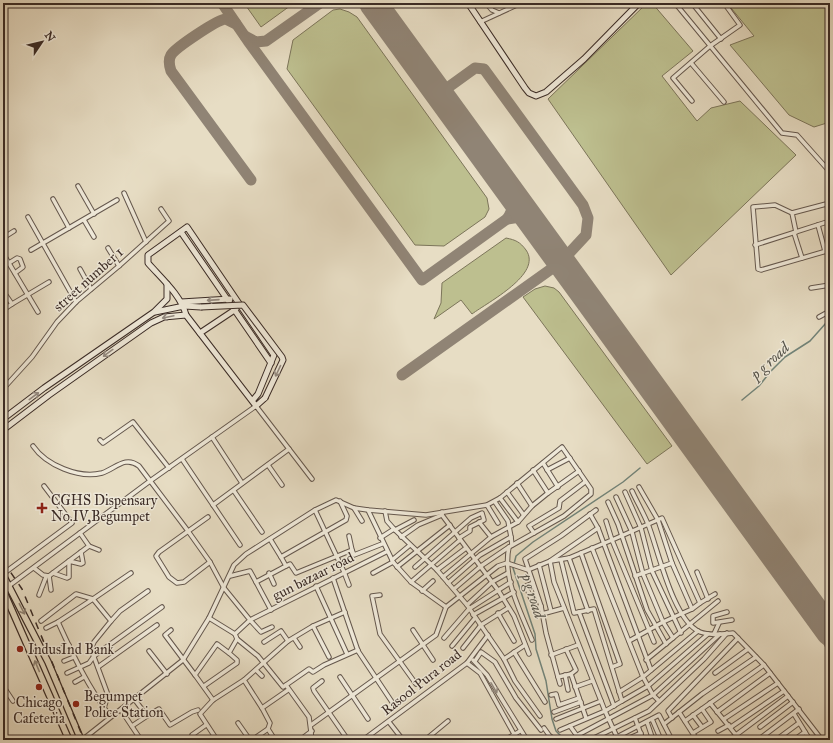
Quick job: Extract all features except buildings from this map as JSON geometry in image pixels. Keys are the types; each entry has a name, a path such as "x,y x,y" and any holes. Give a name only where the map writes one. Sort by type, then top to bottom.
{"main road":[{"path":"3,574 10,585 48,662 81,740"},
{"path":"3,590 5,601 69,740"}],"street":[{"path":"468,3 525,88 529,93 536,96 546,92 584,59 639,3"},
{"path":"486,3 492,10 499,13"},
{"path":"480,22 519,4 526,3"},
{"path":"675,3 782,133 797,135 830,172"},
{"path":"692,3 721,39"},
{"path":"692,101 673,78 710,46 740,24 724,3"},
{"path":"691,63 724,102"},
{"path":"78,186 94,214"},
{"path":"124,193 146,242"},
{"path":"53,199 70,228"},
{"path":"31,250 117,200"},
{"path":"830,203 792,213 775,205 755,205 753,207 758,269 761,270 830,250"},
{"name":"street number 1","path":"3,389 32,357 56,322 76,302 120,266 169,221 161,209"},
{"path":"792,213 802,258"},
{"path":"28,217 76,302"},
{"path":"84,220 94,237"},
{"path":"755,245 830,221"},
{"path":"818,225 825,251"},
{"path":"253,400 258,394 274,355 187,227 147,257 148,263 167,284 182,304 186,315 253,400 312,479"},
{"path":"3,238 14,231"},
{"path":"181,232 228,299"},
{"path":"108,248 120,266"},
{"path":"3,255 38,312"},
{"path":"9,263 17,258 20,259 23,267 15,273"},
{"path":"80,269 91,289"},
{"path":"3,310 48,282"},
{"path":"3,419 44,388 154,312 167,299 167,284"},
{"path":"810,288 830,285"},
{"path":"3,291 12,304"},
{"path":"154,312 182,304 228,299 234,301 235,311 271,363"},
{"path":"10,585 80,532 265,398 283,360 244,305 200,307 182,304"},
{"path":"200,333 235,311"},
{"path":"819,317 830,312"},
{"path":"3,430 49,395 151,323 164,317 186,315"},
{"path":"147,317 151,323"},
{"path":"119,335 124,341"},
{"path":"44,388 49,395"},
{"path":"100,440 103,443 133,422 168,468"},
{"path":"212,437 242,483"},
{"path":"33,446 39,454 51,462 70,470 83,473 102,473 124,462 134,463 150,481 188,531 210,562 224,588 250,620 261,632 272,627"},
{"path":"81,740 110,716 135,700 183,660 209,618 234,565 246,554 315,510 336,500 354,508 426,514 442,513 487,505 495,502 508,492 562,447 591,489 591,494 564,516 510,546 481,566 454,589"},
{"path":"212,505 234,491 242,483 289,449"},
{"path":"548,470 570,458"},
{"path":"182,459 240,545"},
{"path":"543,463 558,487"},
{"path":"268,465 282,485"},
{"path":"534,470 548,493"},
{"path":"443,577 491,537 518,522 523,514 532,506 579,471"},
{"path":"534,534 529,526 559,508 560,501 586,482"},
{"path":"517,483 532,506"},
{"path":"3,574 72,523 44,486"},
{"path":"639,487 658,520 672,564 692,609"},
{"path":"632,490 648,525 661,568 682,614 698,631 708,634 733,633 764,665 822,740"},
{"path":"234,491 262,532"},
{"path":"508,492 523,514"},
{"path":"625,492 641,528 652,571 672,618 675,617 681,633"},
{"path":"616,497 632,532 643,574 663,622 673,638"},
{"path":"500,498 518,522"},
{"path":"281,557 346,520 347,516 340,502"},
{"path":"495,502 508,521 511,537 508,573 532,640"},
{"path":"608,502 622,535 647,610 666,644"},
{"path":"487,505 498,523"},
{"path":"354,508 362,521"},
{"path":"315,510 349,585"},
{"path":"368,510 386,552 397,567 410,582 446,607"},
{"path":"560,684 551,655 541,606 525,559 561,536 596,510"},
{"path":"385,511 387,521 410,546 437,570 467,605 504,659 514,681 540,716"},
{"path":"442,513 454,532 498,590 514,616 530,654"},
{"path":"401,537 418,525 442,513"},
{"path":"410,582 470,531 470,527 484,520 482,513 471,518 415,567"},
{"path":"590,514 604,543 646,660 651,670"},
{"path":"208,517 157,555 157,559 166,573 174,581 181,582 210,562"},
{"path":"550,561 570,558 581,554 662,518 700,604"},
{"path":"380,538 414,520"},
{"path":"606,521 612,540 654,642"},
{"path":"479,522 491,537"},
{"path":"397,567 450,525"},
{"path":"311,725 436,635 446,607 498,566 509,564 528,570 550,561 598,528"},
{"path":"80,532 89,546 99,550"},
{"path":"349,536 354,555 382,544"},
{"path":"448,582 475,559 511,537"},
{"path":"270,539 286,566"},
{"path":"47,576 54,574 89,546"},
{"path":"373,573 393,561 410,546"},
{"path":"437,570 466,548"},
{"path":"592,548 643,677 653,695 659,701"},
{"path":"256,582 290,564 296,573 315,566 336,555 352,550"},
{"path":"69,561 83,563 81,552"},
{"name":"gun bazaar road","path":"235,634 250,620 386,552"},
{"path":"581,554 620,664 612,667"},
{"path":"570,558 588,611"},
{"path":"561,560 574,613 594,609 622,701"},
{"path":"54,574 66,578 69,577 69,561"},
{"path":"550,561 554,582 592,681 617,737"},
{"path":"635,576 672,564"},
{"path":"539,565 552,611"},
{"path":"34,568 47,576 51,590"},
{"path":"230,576 250,571 271,610"},
{"path":"697,572 708,599"},
{"path":"46,628 58,622 131,573"},
{"path":"467,605 492,582 508,573"},
{"path":"269,574 274,584"},
{"path":"39,595 47,576"},
{"path":"333,578 358,650 392,702"},
{"path":"422,590 433,581"},
{"path":"444,638 469,609 511,582"},
{"path":"533,583 526,586 535,609 541,606"},
{"path":"316,586 347,654"},
{"path":"104,708 108,695 91,649 92,645 120,611 148,591"},
{"path":"452,646 474,617 514,592"},
{"path":"41,621 76,594 93,599 111,621"},
{"path":"629,641 655,626 692,609 715,594"},
{"path":"380,596 372,596 377,627 380,634 416,684"},
{"path":"646,660 681,633 718,601"},
{"path":"67,673 89,663 94,656 162,607"},
{"path":"464,648 481,625 508,608"},
{"path":"542,614 564,608"},
{"path":"217,740 200,714 213,700 244,680 288,641 313,626 345,612"},
{"path":"579,612 614,706"},
{"path":"727,612 712,616 713,623 732,620"},
{"path":"498,613 514,641"},
{"path":"209,618 235,634 237,639 264,662 283,686 309,669 313,672 347,654 358,650"},
{"path":"58,622 79,667 110,716"},
{"path":"714,634 718,623"},
{"path":"98,667 157,625"},
{"path":"313,626 329,657"},
{"path":"171,630 165,635 213,700"},
{"path":"413,630 433,660"},
{"path":"264,642 281,631 288,641"},
{"path":"619,692 643,677 698,631"},
{"path":"590,740 649,711 704,659 727,633"},
{"path":"560,730 605,711 648,686 708,634"},
{"path":"570,726 578,739 653,695 720,634"},
{"name":"Rasool Pura road","path":"363,740 467,663 488,635"},
{"path":"294,638 300,647"},
{"path":"611,740 668,711 738,638"},
{"path":"229,653 237,639"},
{"path":"195,675 218,644 237,660 237,663 204,686"},
{"path":"62,648 68,645"},
{"path":"504,659 525,645"},
{"path":"551,655 578,645"},
{"path":"558,677 571,674 576,670 566,649"},
{"path":"715,673 748,649"},
{"path":"149,651 167,674"},
{"path":"475,661 481,652 495,662 516,698 542,729 555,740"},
{"path":"514,652 545,702"},
{"path":"64,661 74,657"},
{"path":"664,724 702,694 756,657"},
{"path":"471,658 487,675 520,731 527,740"},
{"path":"467,663 480,673 514,734"},
{"path":"685,721 764,665"},
{"path":"256,670 262,676"},
{"path":"717,712 770,673"},
{"path":"571,674 574,687 584,709 586,718"},
{"path":"564,675 568,690"},
{"path":"74,682 84,676"},
{"path":"340,676 368,719"},
{"path":"238,723 251,740 268,729 270,723 244,680"},
{"path":"322,681 313,690 330,712 348,740"},
{"path":"574,687 592,681"},
{"path":"724,719 778,683"},
{"path":"286,685 288,690 309,717 312,740"},
{"path":"3,686 13,701"},
{"path":"262,708 288,690"},
{"path":"718,732 730,726 784,691"},
{"path":"551,695 556,694 559,705 579,698"},
{"path":"729,740 788,696"},
{"path":"135,700 147,716"},
{"path":"556,719 601,701"},
{"path":"554,712 581,702"},
{"path":"760,727 793,702"},
{"path":"710,703 730,726 739,740"},
{"path":"132,726 159,709 170,725 198,710"},
{"path":"693,733 711,722 702,709"},
{"path":"758,740 799,709"},
{"path":"121,710 141,740"},
{"path":"668,711 672,718"},
{"path":"679,712 697,740"},
{"path":"794,714 810,740"},
{"path":"659,715 672,740"},
{"path":"693,715 702,727"},
{"path":"635,718 643,740"},
{"path":"652,719 661,740"},
{"path":"425,740 448,721"},
{"path":"389,722 403,740"},
{"path":"647,722 653,740"},
{"path":"776,740 799,723"},
{"path":"196,740 192,735 206,725"},
{"path":"268,729 275,740"},
{"path":"300,740 312,731"},
{"path":"505,740 520,731"},
{"path":"794,740 805,732"},
{"path":"626,740 641,733"}],"green space":[{"path":"244,3 294,3 261,27"},
{"path":"647,3 652,3 693,51 662,76 697,121 711,108 740,101 796,155 671,275 548,99"},
{"path":"727,3 830,3 830,122 814,127 789,115 730,45 754,36"},
{"path":"340,9 357,17 487,198 489,209 485,217 444,246 415,245 287,69 293,40 333,10"},
{"path":"506,238 518,242 526,250 529,259 527,268 521,278 501,295 472,314 461,300 434,319 441,303 442,283"},
{"path":"545,286 554,288 559,292 672,446 647,464 523,297 535,289"}],"waterway":[{"name":"p g road","path":"742,400 759,386 785,357 810,341 826,323 830,323"},
{"name":"p g road","path":"565,740 556,731 552,719 546,681 536,649 535,634 513,568 516,556 533,542 623,482 640,468"}],"taxiway":[{"path":"222,3 422,280 507,219 511,213 512,206 510,193"},
{"path":"245,36 256,42 266,41 320,3"},
{"path":"236,24 226,19 222,20 197,34 174,51 170,57 169,63 171,71 251,180"},
{"path":"402,375 561,262 586,235 588,218 583,205 484,69 475,68 439,94"},
{"path":"507,219 520,217 533,223"},
{"path":"807,600 830,645"},
{"path":"810,605 820,611 830,612"}],"runway":[{"path":"373,3 830,632"}],"railway":[{"path":"3,561 22,589 84,740"}],"place":[{"name":"CGHS Dispensary No.IV,Begumpet","path":"42,508"},
{"name":"IndusInd Bank","path":"20,649"},
{"name":"Chicago Cafeteria","path":"39,687"},
{"name":"Begumpet Police Station","path":"76,704"}]}
